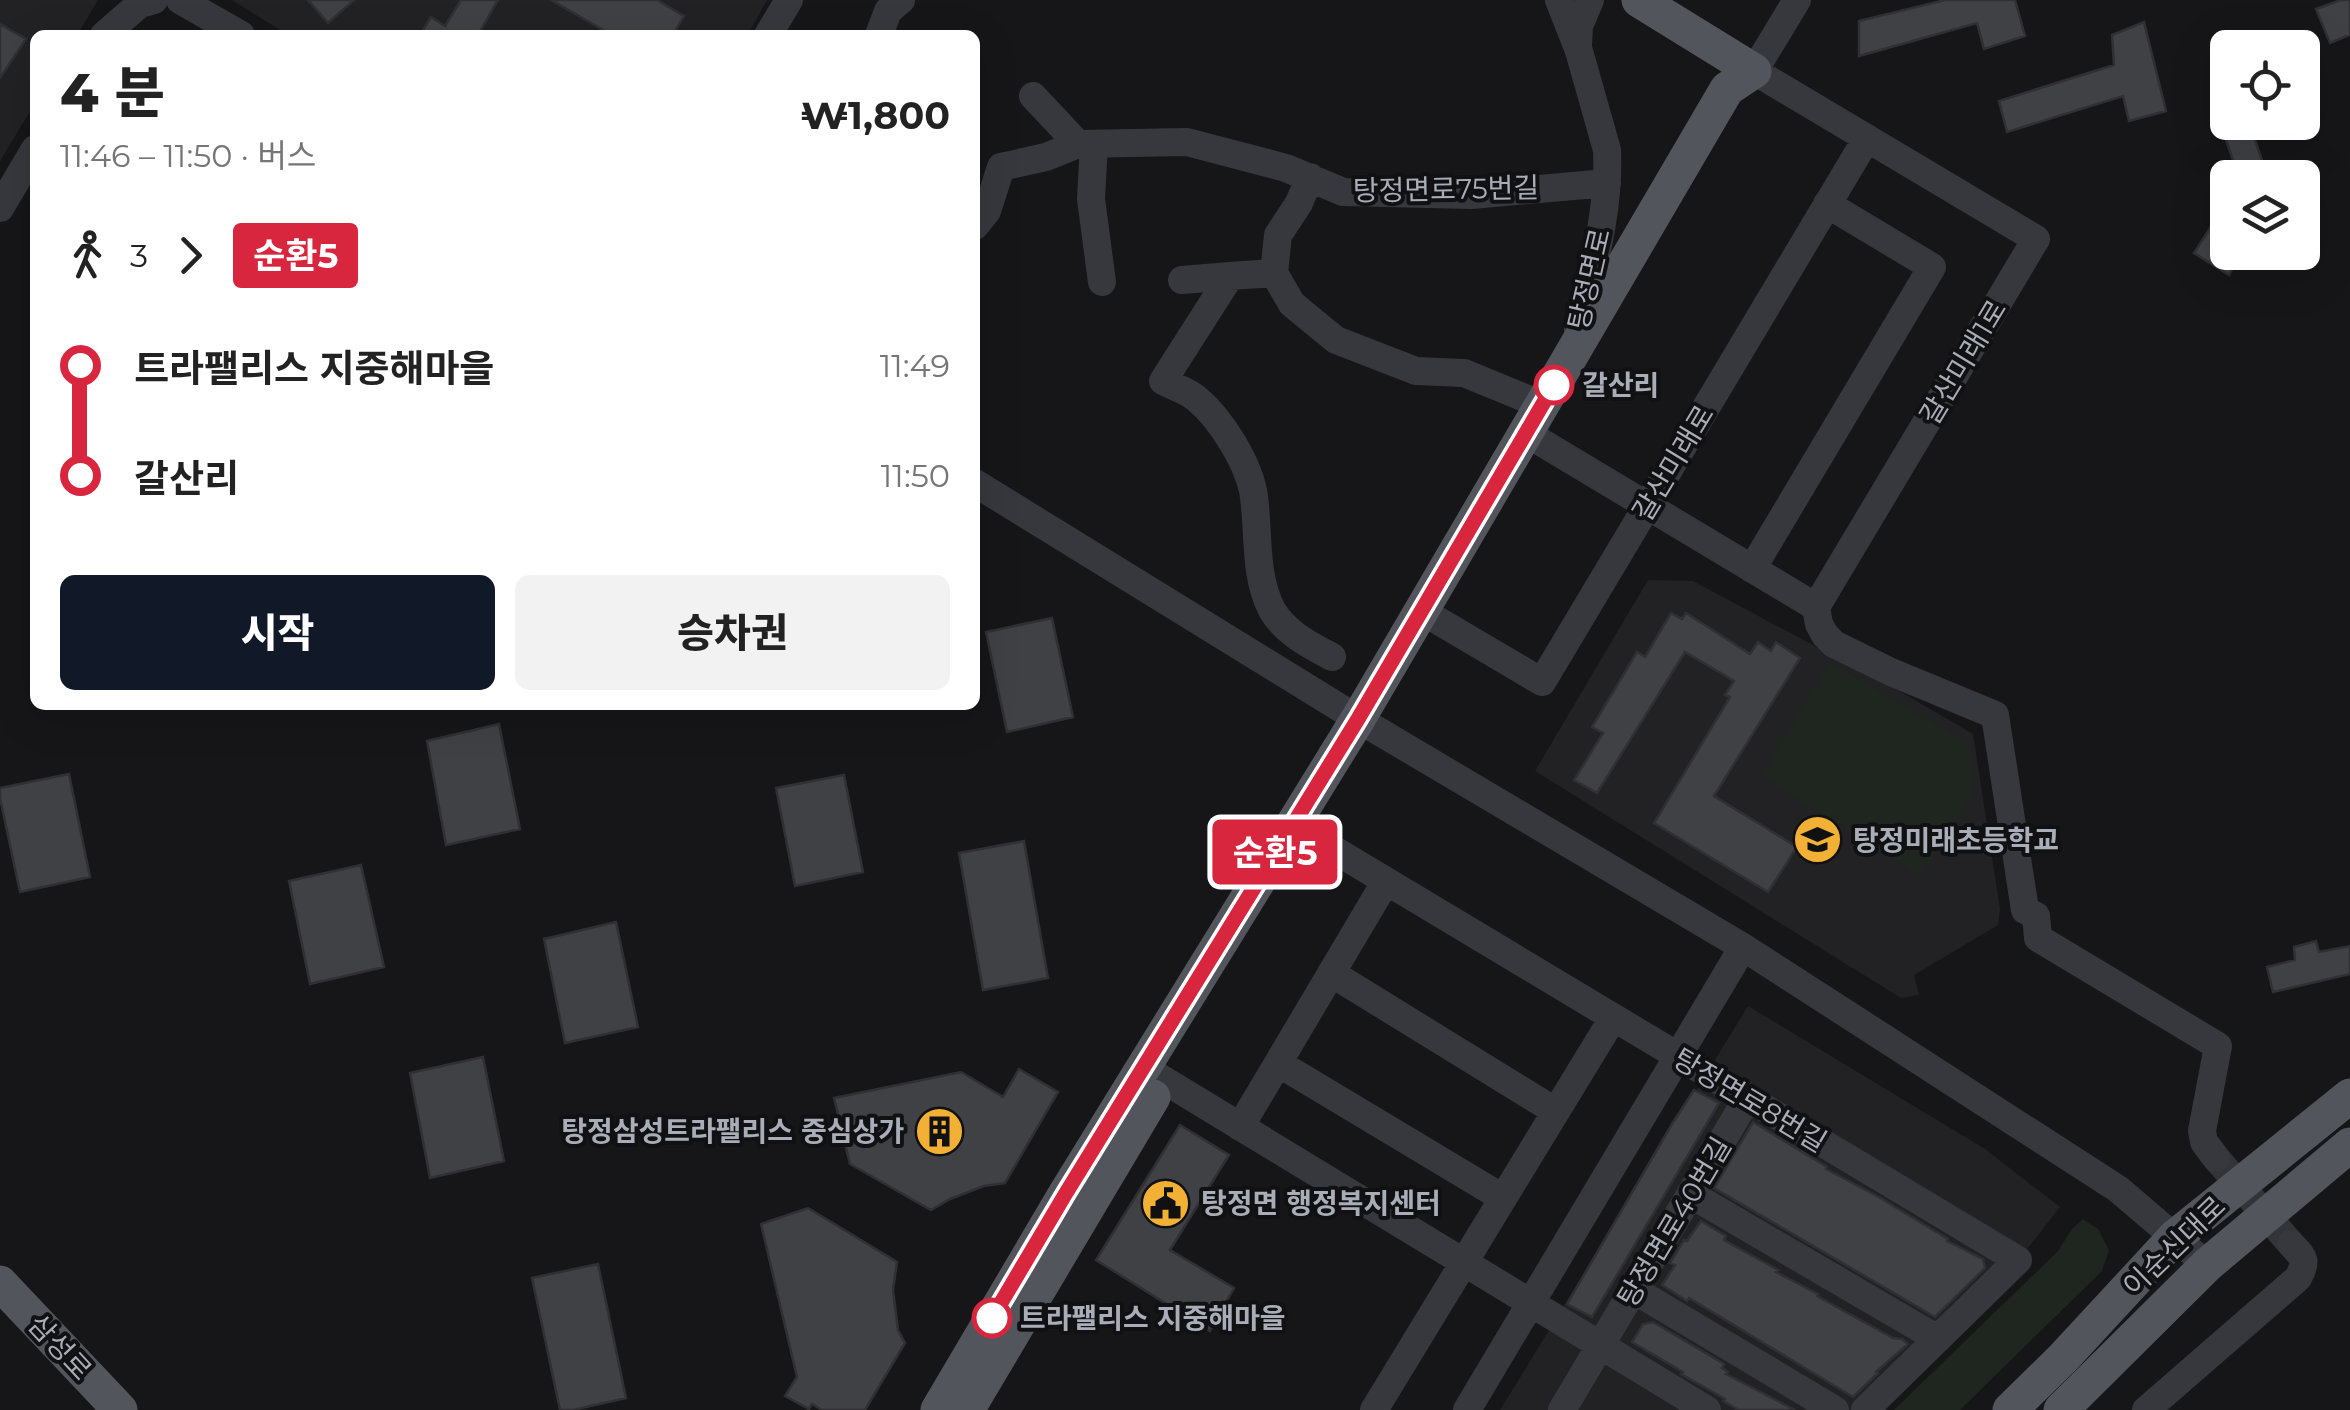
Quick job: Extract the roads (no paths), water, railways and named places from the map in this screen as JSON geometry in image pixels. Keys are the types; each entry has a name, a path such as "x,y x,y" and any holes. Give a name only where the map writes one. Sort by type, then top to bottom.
{"main road":[{"name":"갈산미래1로","path":"1639,0 1754,71"},
{"path":"1581,356 1639,236 1728,89 1754,71"},
{"path":"1581,356 1742,110 1754,71"},
{"name":"탕정면로","path":"967,1410 1154,1074 1366,724 1542,404 1581,356"},
{"name":"탕정면로","path":"938,1410 1066,1193 1154,1074 1311,836 1366,724 1437,620 1541,442 1581,356"},
{"name":"이순신대로","path":"2010,1410 2175,1238 2350,1096"},
{"name":"이순신대로","path":"2061,1410 2207,1264 2350,1145"},
{"name":"삼성로","path":"0,1284 120,1410"}],"street":[{"path":"110,30 140,4 154,0"},
{"path":"180,0 233,30"},
{"path":"771,30 789,0"},
{"path":"881,30 888,11 901,0"},
{"name":"탕정면로","path":"1559,0 1579,51 1607,150 1603,224 1581,356"},
{"path":"1579,51 1579,26 1590,0"},
{"path":"1754,71 1797,0"},
{"name":"갈산미래1로","path":"1754,71 2036,239 1816,607"},
{"path":"1034,96 1086,144 1102,282"},
{"name":"갈산미래로","path":"1437,620 1542,682 1867,138"},
{"name":"탕정면로75번길","path":"980,220 987,211 1001,167 1086,144 1187,142 1286,168 1343,192 1471,195 1607,184"},
{"path":"0,208 30,158"},
{"path":"1310,177 1299,204 1278,236 1274,273 1292,304 1336,340 1416,371 1464,374 1542,404"},
{"path":"1752,568 1932,267 1827,204"},
{"path":"1603,224 1606,234 1615,242 1639,236"},
{"path":"1182,280 1274,273"},
{"path":"1230,276 1163,382 1194,396 1217,419 1238,452 1254,493 1262,582 1272,612 1297,638 1332,657"},
{"path":"1541,442 1816,607 1819,624 1834,644 1995,716 2026,910 2036,916 2038,938 2218,1046 2202,1131 2204,1142 2216,1158"},
{"path":"980,485 1366,724 1744,947 2118,1189 2207,1264"},
{"name":"탕정면로8번길","path":"1311,836 2018,1260 1865,1410"},
{"path":"1240,1127 1386,881"},
{"path":"1467,1410 1744,947"},
{"path":"1331,973 1556,1111"},
{"path":"1374,1410 1612,1018"},
{"path":"1278,1063 1503,1198"},
{"path":"1154,1074 1707,1410"},
{"name":"탕정면로40번길","path":"1562,1410 1747,1098"},
{"path":"1690,1194 1938,1339"},
{"path":"2146,1410 2298,1278 2304,1267 2303,1256 2291,1244"},
{"path":"1634,1290 1835,1410"}],"tunnel":[{"path":"2216,1158 2291,1244"}],"place":[{"name":"갈산리","path":"1554,385"},
{"name":"탕정미래초등학교","path":"1818,840"},
{"name":"탕정삼성트라팰리스 중심상가","path":"939,1131"},
{"name":"탕정면 행정복지센터","path":"1166,1203"},
{"name":"트라팰리스 지중해마을","path":"992,1318"}]}
